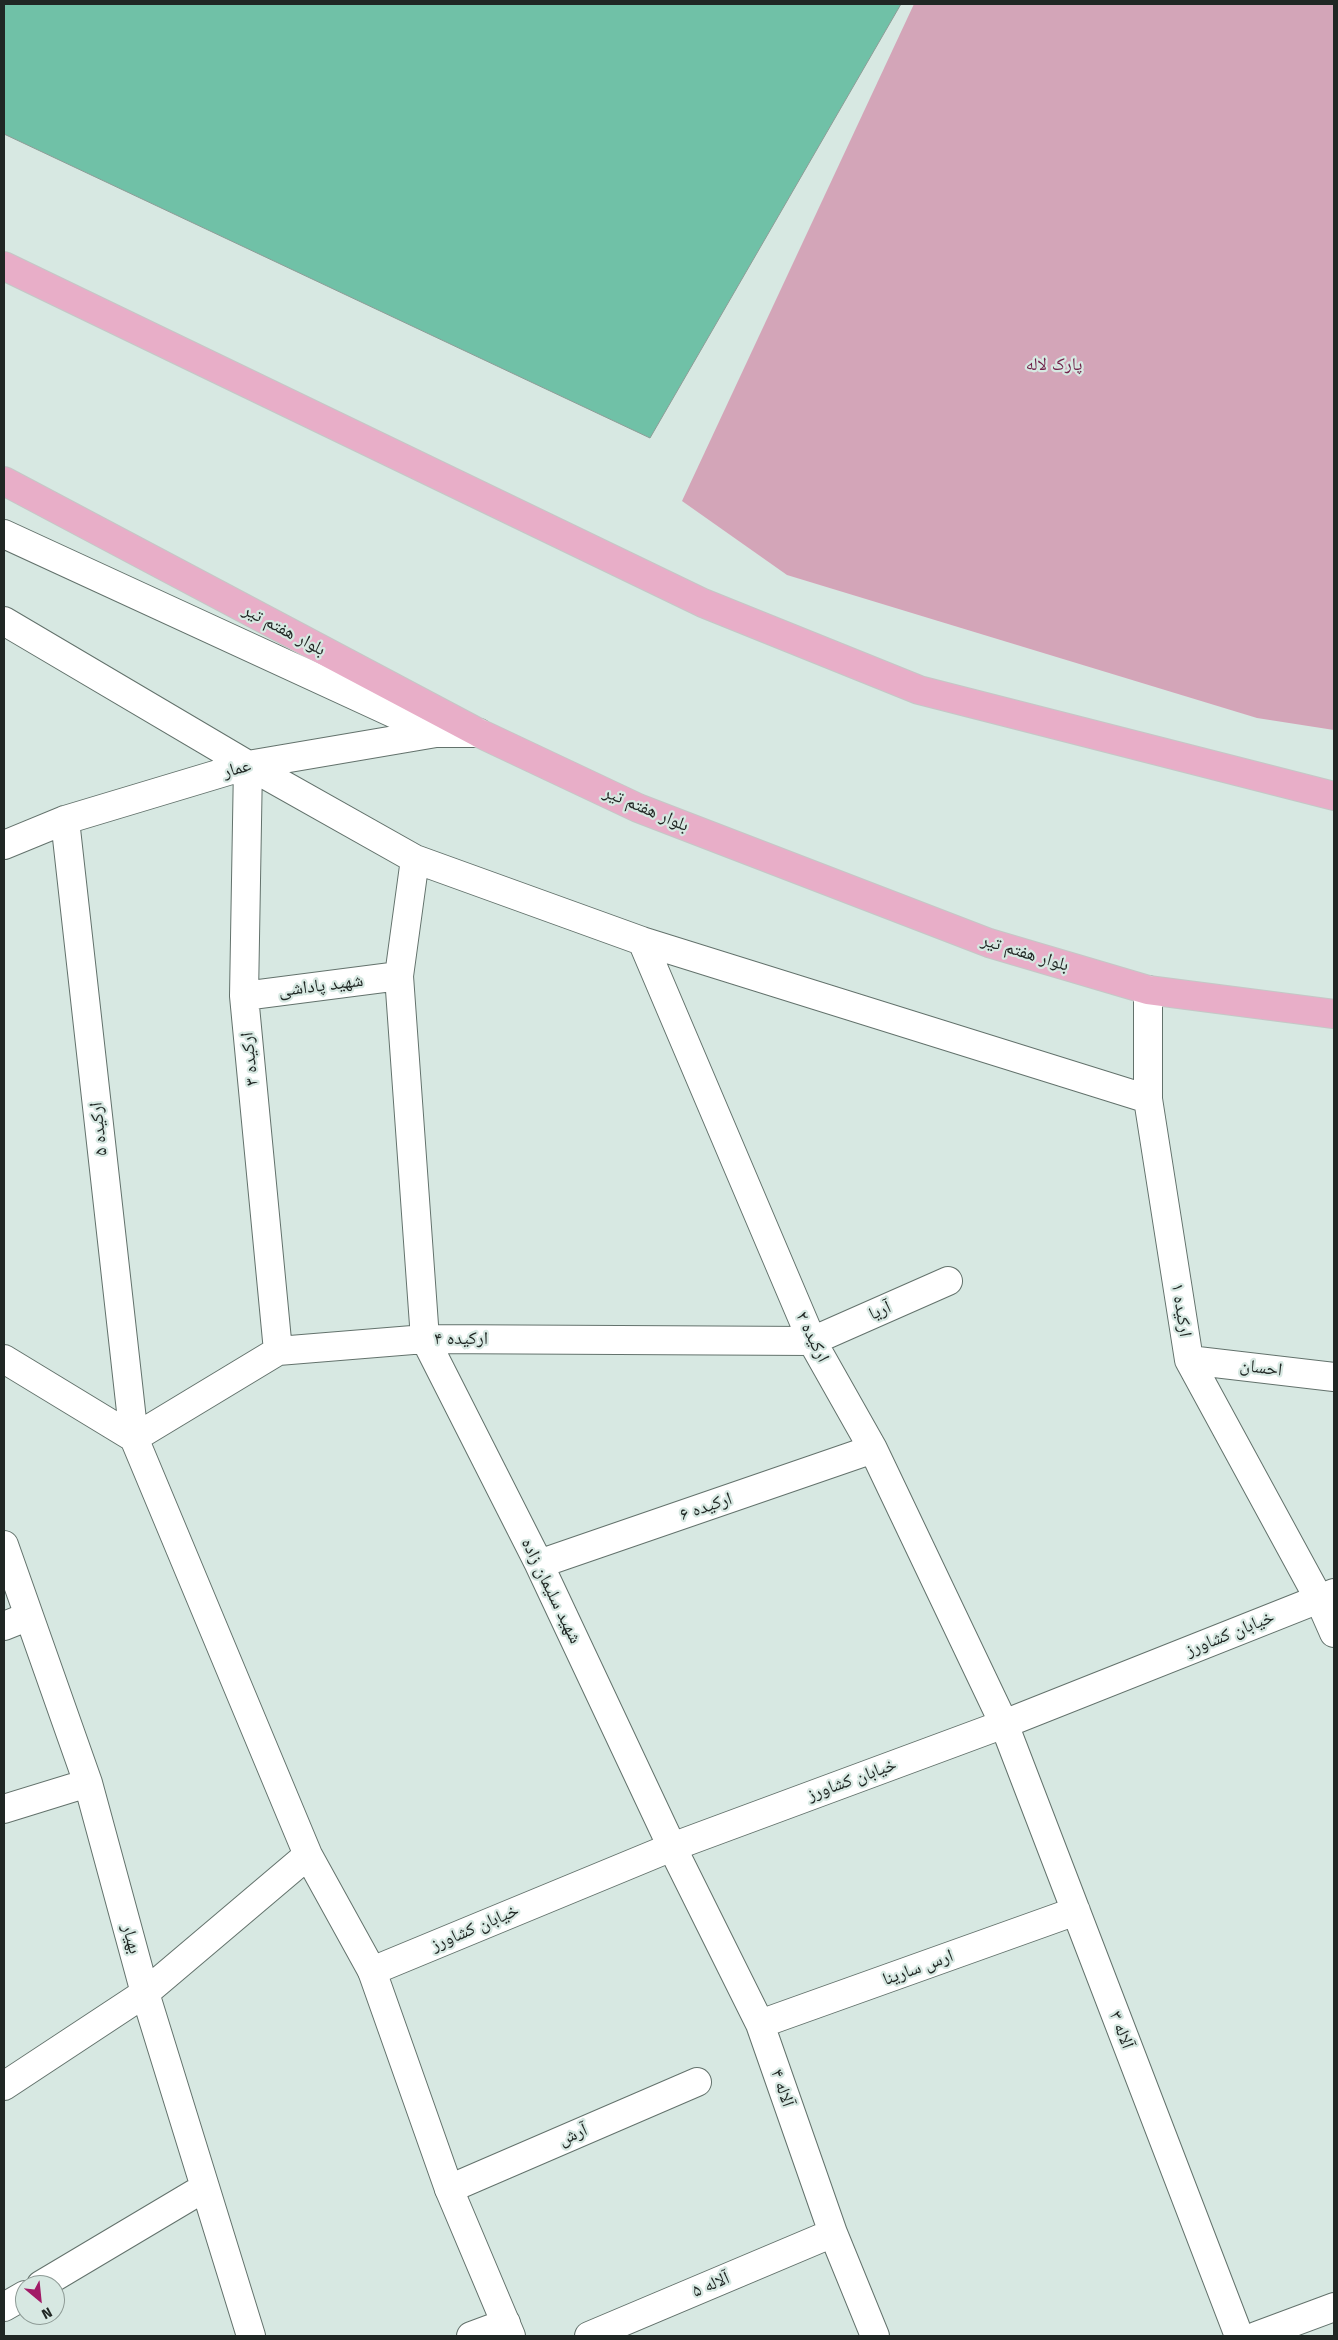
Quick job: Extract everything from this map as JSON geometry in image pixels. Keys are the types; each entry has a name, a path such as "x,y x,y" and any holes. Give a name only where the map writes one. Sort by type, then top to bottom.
{"main road":[{"path":"4,266 703,603 919,690 1334,796"},
{"name":"بلوار هفتم تیر","path":"4,481 479,733 638,808 989,943 1148,990 1334,1014"}],"street":[{"path":"4,534 436,733"},
{"path":"4,621 248,765 415,858 642,941 1148,1099"},
{"name":"عمار","path":"4,845 65,820 248,765 436,733 479,733"},
{"name":"ارکیده ۳","path":"248,765 244,996 278,1351"},
{"name":"ارکیده ۵","path":"65,820 134,1438 308,1855 372,1971 449,2189 508,2330"},
{"path":"415,858 398,976 425,1339"},
{"name":"ارکیده ۲","path":"642,941 812,1341 873,1449 1004,1724"},
{"name":"شهید پاداشی","path":"244,996 398,976"},
{"name":"ارکیده ۱","path":"1148,990 1148,1099 1189,1360 1327,1596 1334,1633"},
{"name":"آریا","path":"812,1341 948,1281"},
{"name":"ارکیده ۴","path":"134,1438 278,1351 425,1339 812,1341"},
{"name":"شهید سلیمان زاده","path":"425,1339 539,1564 672,1847"},
{"path":"4,1359 134,1438"},
{"name":"احسان","path":"1189,1360 1334,1377"},
{"name":"ارکیده ۶","path":"539,1564 873,1449"},
{"name":"بهیار","path":"4,1545 88,1783 145,1993 250,2336"},
{"name":"خیابان کشاورز","path":"372,1971 672,1847 1004,1724 1327,1596"},
{"path":"4,1626 29,1616"},
{"name":"آلاله ۳","path":"1004,1724 1239,2336"},
{"path":"4,1809 88,1783"},
{"name":"آلاله ۴","path":"672,1847 760,2024 833,2233 875,2336"},
{"path":"4,2086 145,1993 308,1855"},
{"name":"ارس سارینا","path":"760,2024 1076,1912"},
{"name":"آرش","path":"449,2189 697,2082"},
{"path":"58,2275 204,2188"},
{"name":"آلاله ۵","path":"589,2336 833,2233"},
{"path":"4,2307 15,2300"},
{"path":"1256,2336 1334,2307"},
{"path":"471,2336 508,2330"}],"green space":[{"name":"پارک لاله","path":"914,4 1334,4 1334,730 1257,718 787,575 682,501"}],"building":[{"path":"4,4 901,4 650,438 4,134"}]}
